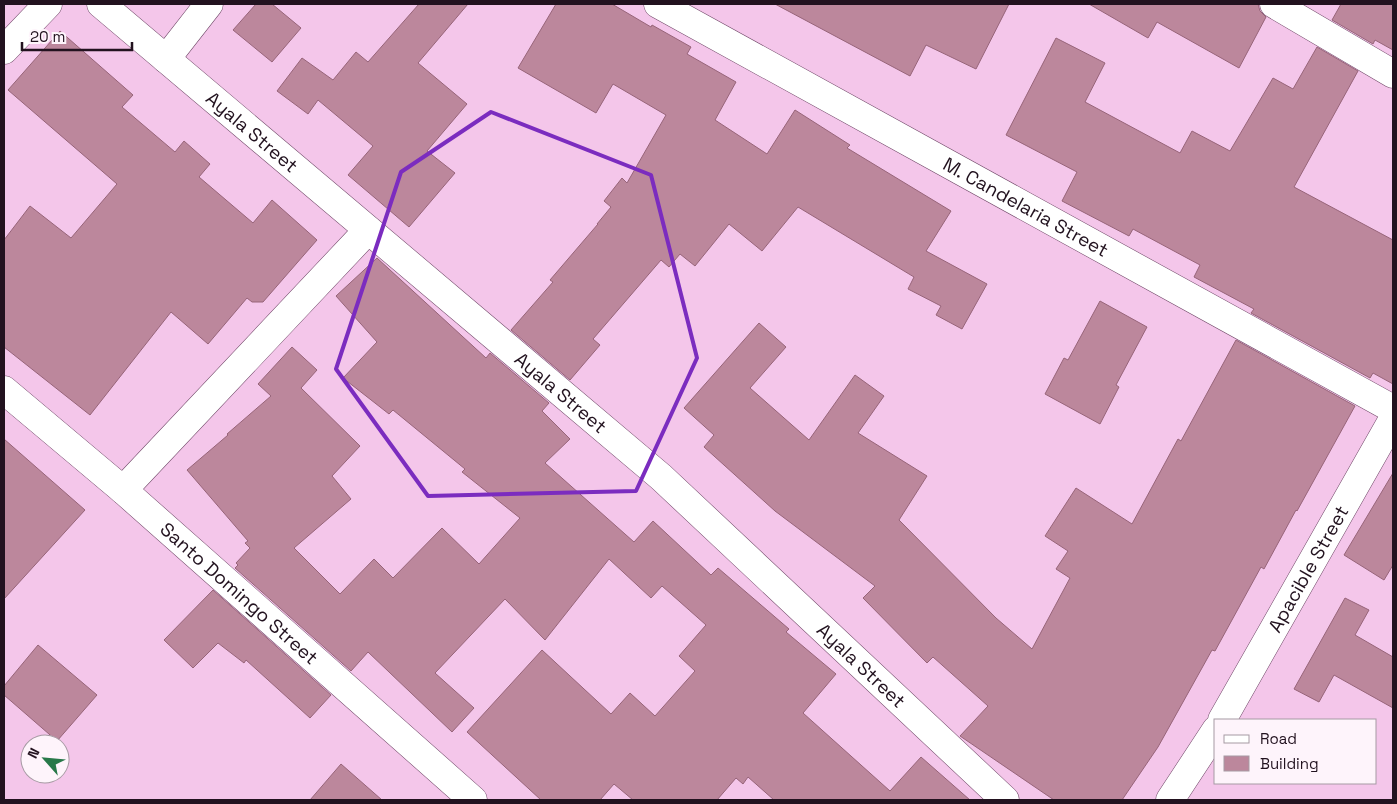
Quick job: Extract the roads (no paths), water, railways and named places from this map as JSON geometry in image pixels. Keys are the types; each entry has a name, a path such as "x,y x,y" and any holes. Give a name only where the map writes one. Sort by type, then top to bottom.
{"main road":[{"path":"4,50 48,4"},
{"name":"Ayala Street","path":"101,4 661,477 1005,800"},
{"path":"166,59 209,4"},
{"name":"M. Candelaria Street","path":"658,4 1393,409"},
{"path":"1274,4 1393,74"},
{"path":"123,490 368,230"},
{"name":"Santo Domingo Street","path":"4,390 123,490 473,800"},
{"name":"Apacible Street","path":"1223,719 1393,419"},
{"path":"1170,800 1214,733"}]}
